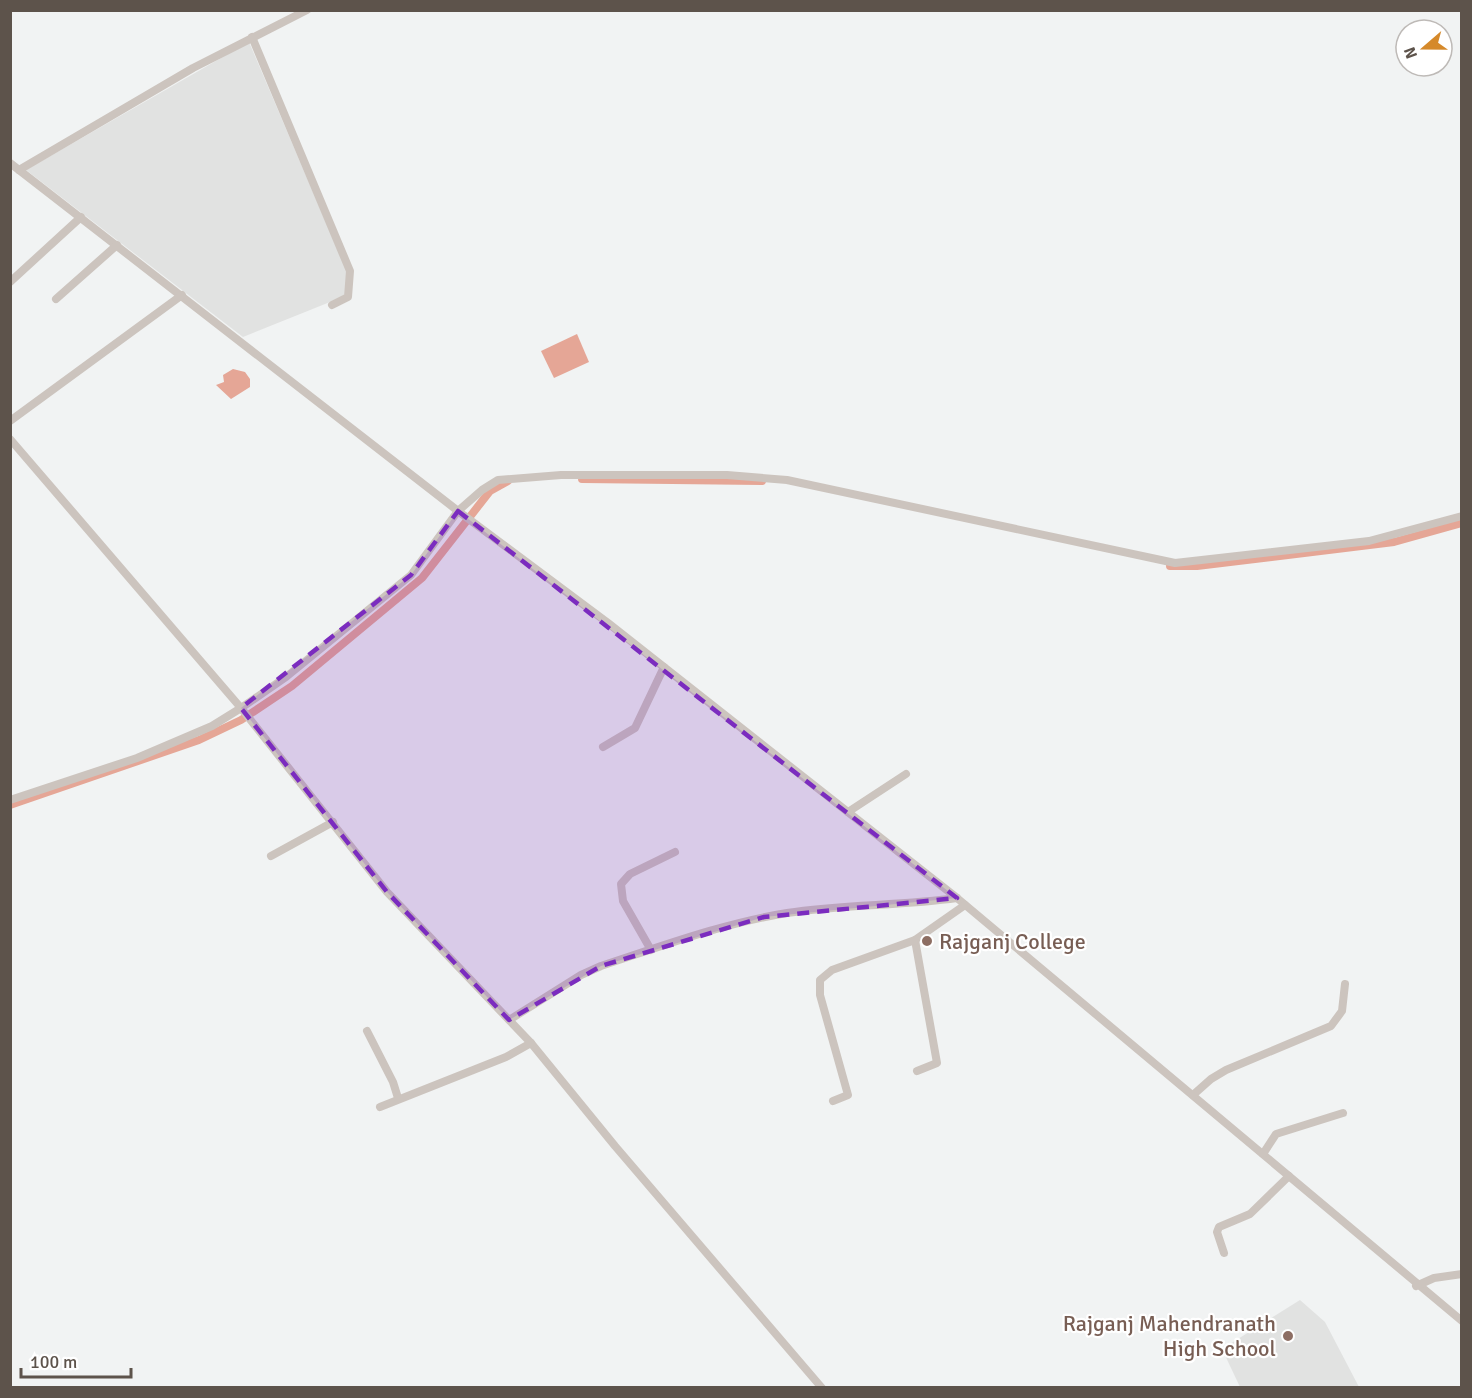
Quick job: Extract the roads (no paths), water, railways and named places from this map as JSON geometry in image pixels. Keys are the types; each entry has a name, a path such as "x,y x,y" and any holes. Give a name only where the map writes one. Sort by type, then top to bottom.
{"street":[{"path":"19,170 193,68 293,14 308,10"},
{"path":"252,37 350,271 348,297 332,305"},
{"path":"10,164 182,295 464,516 664,667 957,898 1263,1154 1416,1286 1461,1321"},
{"path":"10,282 81,217"},
{"path":"56,298 117,245"},
{"path":"10,421 182,295"},
{"path":"10,439 245,713 387,892 531,1043 615,1146 822,1388"},
{"path":"10,800 137,758 245,713 411,575 490,484 507,478 561,475 727,475 787,480 852,492 1175,563 1369,541 1461,516"},
{"path":"603,747 635,728 664,667"},
{"path":"848,812 906,774"},
{"path":"271,856 333,822"},
{"path":"651,950 623,902 621,885 630,874 675,852"},
{"path":"509,1020 581,975 651,950 764,917 957,898"},
{"path":"833,1101 848,1095 820,995 820,980 832,970 915,940 965,905"},
{"path":"915,940 937,1063 918,1071"},
{"path":"1193,1095 1226,1070 1330,1026 1342,1011 1345,984"},
{"path":"367,1031 393,1082 398,1098"},
{"path":"380,1107 506,1057 531,1043"},
{"path":"1263,1154 1276,1134 1343,1113"},
{"path":"1224,1253 1217,1232 1219,1227 1251,1214 1289,1176"},
{"path":"1416,1286 1434,1278 1461,1274"}],"waterway":[{"path":"582,479 762,481"},
{"path":"10,805 199,740 241,720 292,686 422,578 490,491 508,481"},
{"path":"1170,566 1197,566 1394,542 1462,523"}],"place":[{"name":"Rajganj College","path":"927,941"},
{"name":"Rajganj Mahendranath High School","path":"1288,1336"}]}
